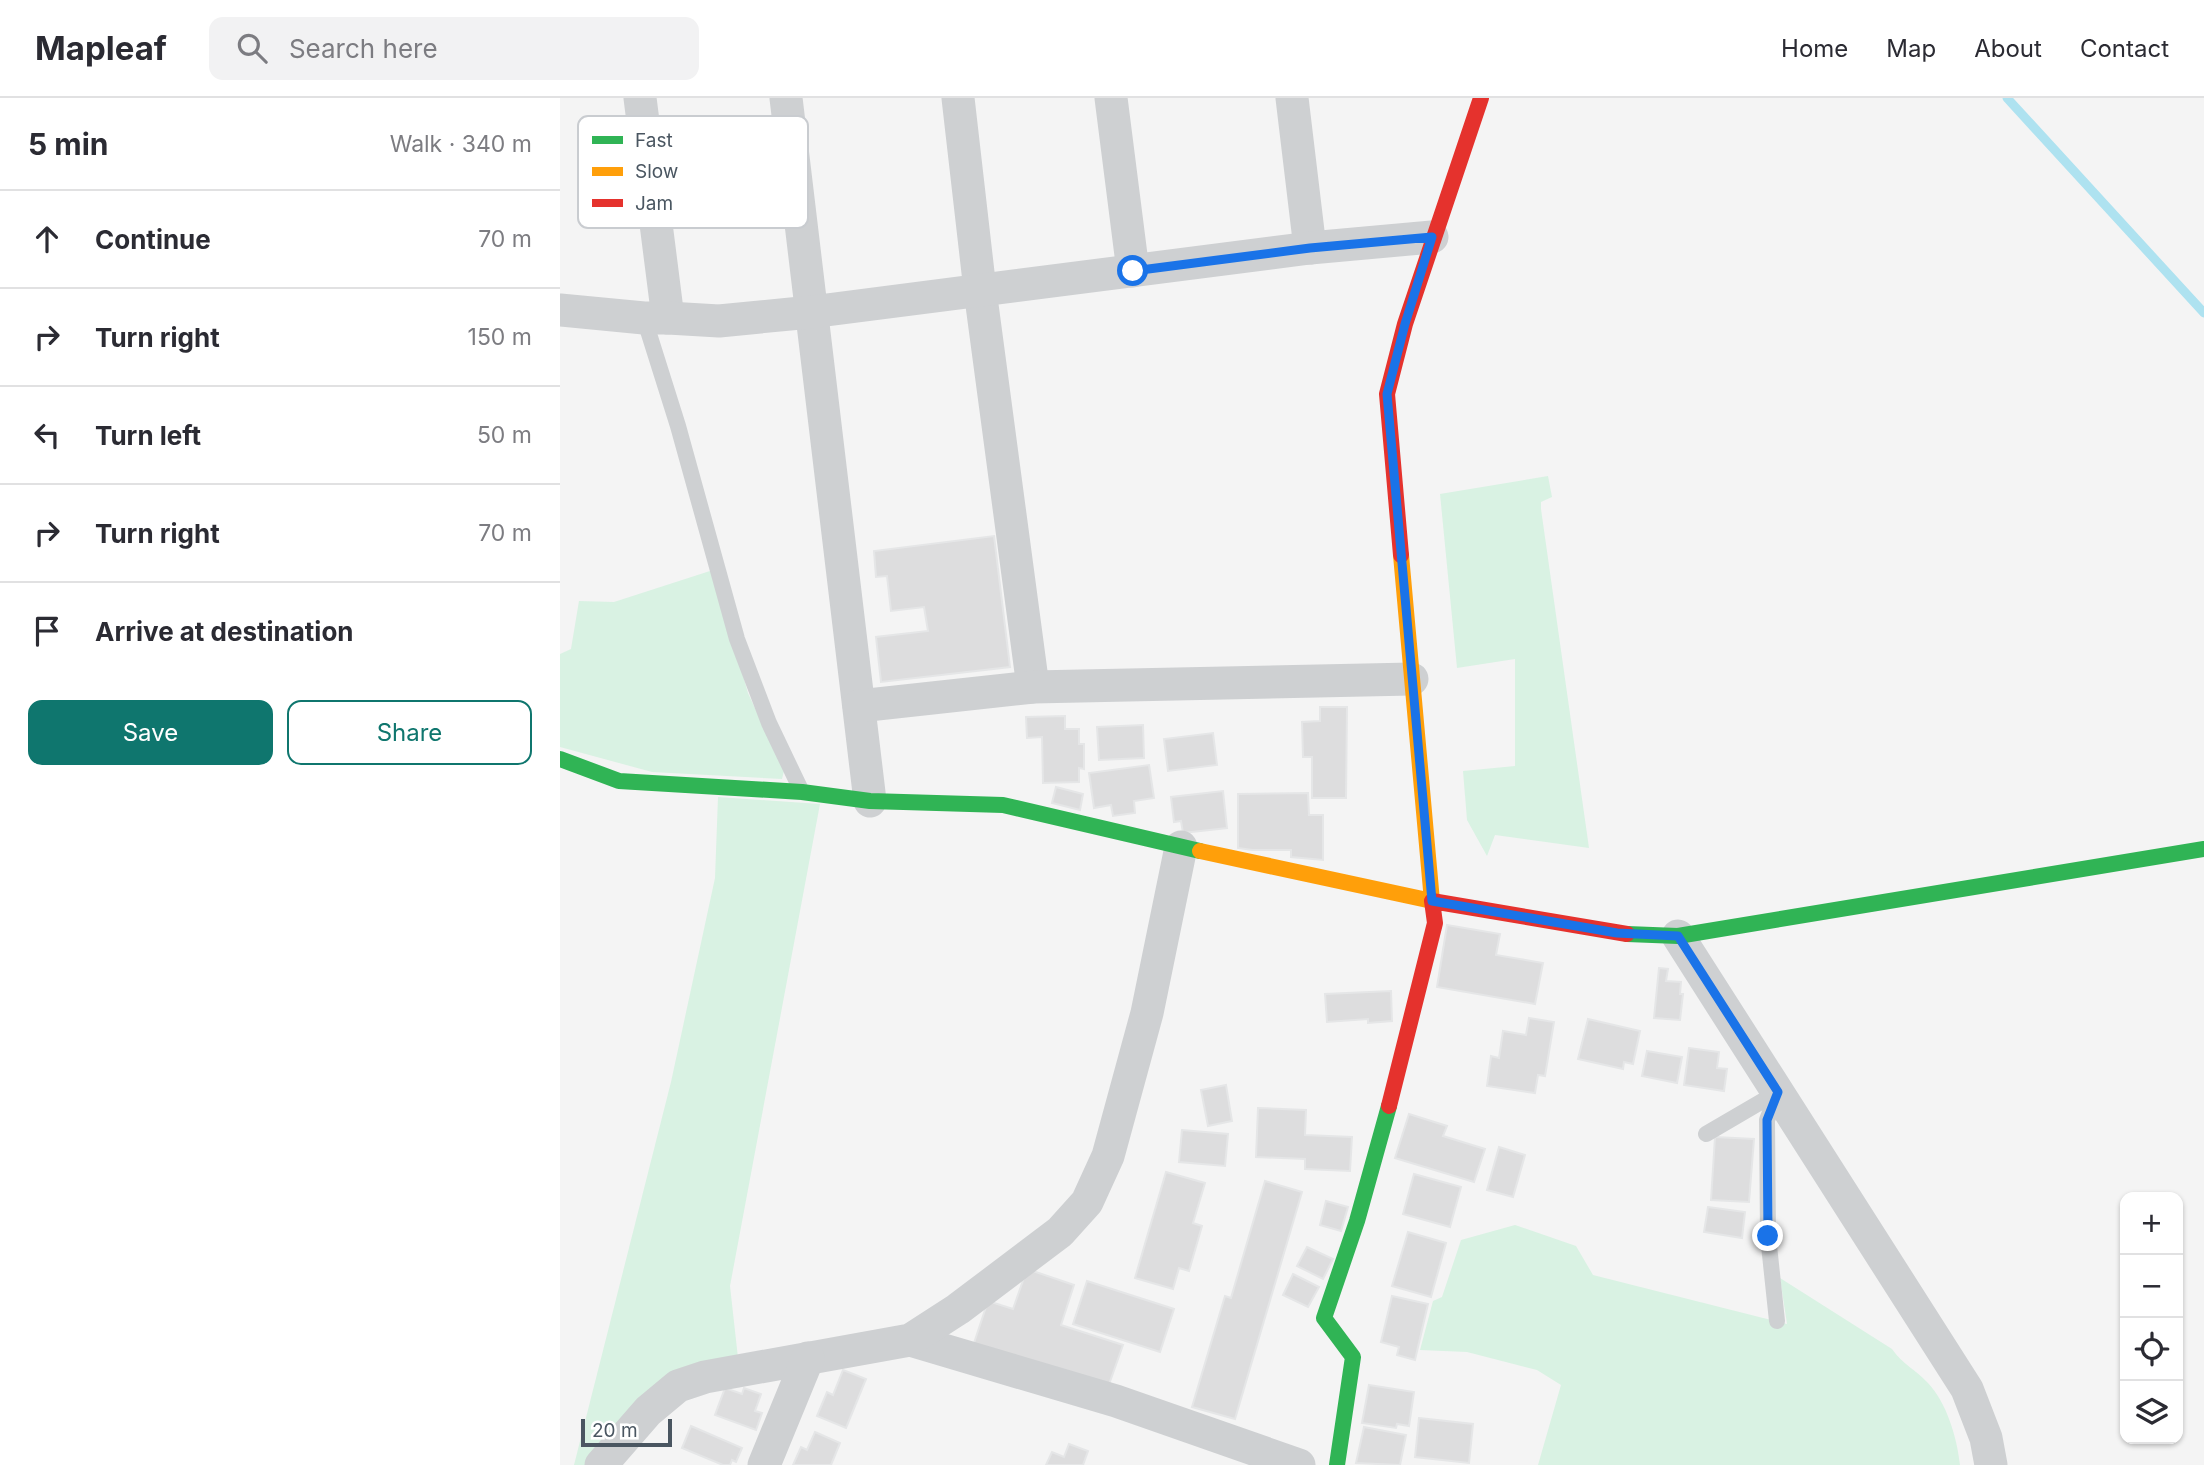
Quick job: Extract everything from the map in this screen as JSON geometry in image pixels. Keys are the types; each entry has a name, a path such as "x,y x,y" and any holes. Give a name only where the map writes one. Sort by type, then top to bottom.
{"street":[{"path":"640,98 641,116"},
{"path":"786,98 788,116"},
{"path":"958,98 980,290 1033,687"},
{"path":"1111,98 1133,271"},
{"path":"1292,98 1310,248"},
{"path":"1337,1465 1353,1357 1324,1318 1348,1256 1435,923 1387,394 1398,345 1432,237 1481,98"},
{"path":"649,228 656,318"},
{"path":"801,228 870,802"},
{"path":"560,310 719,321 811,312 1310,248 1432,237"},
{"path":"859,706 1033,687 1412,679"},
{"path":"560,758 619,780 802,792 870,802 1003,805 1181,847 1432,901 1617,933 1678,936 2204,849"},
{"path":"601,1465 648,1411 678,1386 705,1377 910,1340 958,1309 1060,1232 1087,1202 1108,1156 1147,1013 1181,847"},
{"path":"1678,936 1967,1389 1986,1438 1991,1465"},
{"path":"910,1340 1116,1401 1299,1465"},
{"path":"764,1465 808,1358"}],"lane":[{"path":"656,318 678,426 737,639 769,723 802,792"},
{"path":"1706,1134 1778,1092"},
{"path":"1777,1321 1768,1236 1767,1120 1778,1092"}],"green space":[{"path":"1548,476 1552,497 1541,502 1541,509 1589,848 1495,835 1487,856 1467,820 1463,771 1515,766 1515,659 1457,668 1440,494"},
{"path":"713,570 748,693 784,771 782,779 652,772 560,747 560,654 571,649 579,601 614,602"},
{"path":"718,797 820,804 730,1286 738,1358 587,1465 574,1465 671,1082 715,878"},
{"path":"1515,1225 1576,1246 1593,1275 1787,1324 1780,1278 1892,1349 1928,1383 1941,1400 1950,1421 1960,1465 1538,1465 1561,1385 1537,1370 1467,1352 1420,1350 1433,1301 1442,1297 1461,1240"}],"building":[{"path":"994,536 1010,667 881,682 876,637 928,631 924,607 891,611 887,576 876,577 874,551"},
{"path":"1320,707 1347,707 1346,798 1312,798 1312,757 1303,757 1302,722 1320,721"},
{"path":"1065,716 1065,729 1079,729 1079,744 1084,744 1084,769 1079,768 1079,782 1043,783 1042,737 1027,738 1026,717"},
{"path":"1143,725 1144,758 1099,760 1097,727"},
{"path":"1213,733 1217,765 1168,771 1164,739"},
{"path":"1149,765 1154,798 1134,801 1135,813 1113,816 1111,805 1094,808 1089,773"},
{"path":"1056,787 1083,794 1080,810 1052,803"},
{"path":"1223,791 1227,828 1183,833 1181,821 1174,822 1171,797"},
{"path":"1308,793 1309,815 1323,815 1323,860 1291,857 1291,850 1238,848 1238,794"},
{"path":"1447,925 1500,934 1496,955 1543,963 1535,1004 1437,987"},
{"path":"1659,968 1668,969 1666,981 1681,982 1680,994 1683,994 1680,1020 1654,1018"},
{"path":"1391,991 1392,1021 1368,1023 1368,1019 1327,1022 1325,994"},
{"path":"1529,1018 1554,1022 1545,1076 1538,1075 1535,1093 1487,1086 1491,1056 1499,1058 1503,1031 1526,1035"},
{"path":"1588,1019 1640,1031 1633,1064 1624,1062 1623,1069 1578,1059"},
{"path":"1689,1048 1719,1052 1717,1068 1727,1069 1724,1091 1684,1085"},
{"path":"1647,1051 1682,1057 1677,1083 1642,1076"},
{"path":"1226,1085 1232,1121 1208,1126 1201,1090"},
{"path":"1258,1108 1306,1110 1305,1135 1352,1137 1350,1171 1305,1169 1305,1159 1256,1157"},
{"path":"1409,1114 1447,1126 1443,1136 1485,1149 1474,1182 1395,1158"},
{"path":"1182,1130 1228,1134 1225,1166 1179,1162"},
{"path":"1715,1137 1754,1139 1749,1202 1711,1200"},
{"path":"1499,1147 1525,1155 1513,1197 1487,1190"},
{"path":"1166,1172 1205,1183 1193,1223 1202,1226 1189,1271 1179,1268 1173,1289 1135,1278"},
{"path":"1414,1174 1461,1187 1450,1227 1403,1214"},
{"path":"1265,1181 1302,1192 1235,1419 1192,1407 1225,1296 1231,1298"},
{"path":"1326,1201 1348,1207 1341,1231 1320,1225"},
{"path":"1708,1207 1745,1212 1742,1238 1704,1232"},
{"path":"1408,1232 1446,1243 1431,1297 1392,1286"},
{"path":"1307,1247 1333,1259 1323,1279 1297,1266"},
{"path":"1027,1269 1074,1285 1061,1325 1123,1345 1107,1390 973,1346 988,1301 1013,1309"},
{"path":"1293,1274 1319,1287 1308,1307 1283,1295"},
{"path":"1087,1281 1174,1309 1160,1352 1073,1324"},
{"path":"1392,1296 1428,1304 1415,1360 1397,1355 1399,1347 1381,1342"},
{"path":"843,1370 866,1379 846,1428 817,1416 827,1392 833,1395"},
{"path":"1369,1385 1414,1392 1409,1426 1397,1424 1396,1428 1362,1423"},
{"path":"725,1388 742,1394 744,1388 761,1394 755,1411 762,1413 756,1430 715,1415"},
{"path":"1419,1418 1473,1424 1469,1463 1415,1457"},
{"path":"691,1426 742,1448 736,1462 732,1460 730,1465 723,1465 682,1448"},
{"path":"1364,1427 1406,1435 1400,1465 1356,1463"},
{"path":"815,1432 840,1443 831,1465 793,1465 801,1447 807,1450"},
{"path":"1069,1444 1088,1451 1083,1465 1046,1465 1052,1452 1064,1457"}],"waterway":[{"path":"2007,98 2204,313"}],"traffic: fast":[{"path":"560,759 619,781 802,792 870,801 1003,805 1200,851"},
{"path":"1627,934 1678,936 2204,849"},
{"path":"1337,1465 1353,1357 1324,1318 1357,1221 1389,1106"}],"traffic: slow":[{"path":"1200,851 1432,901 1401,555"}],"traffic: jam":[{"path":"1401,555 1387,394 1405,324 1481,98"},
{"path":"1389,1106 1435,923 1432,901 1627,934"}],"route":[{"path":"1133,271 1310,248 1432,237 1392,367 1387,394 1432,901 1617,933 1678,936 1778,1092 1767,1120 1768,1236"}]}
